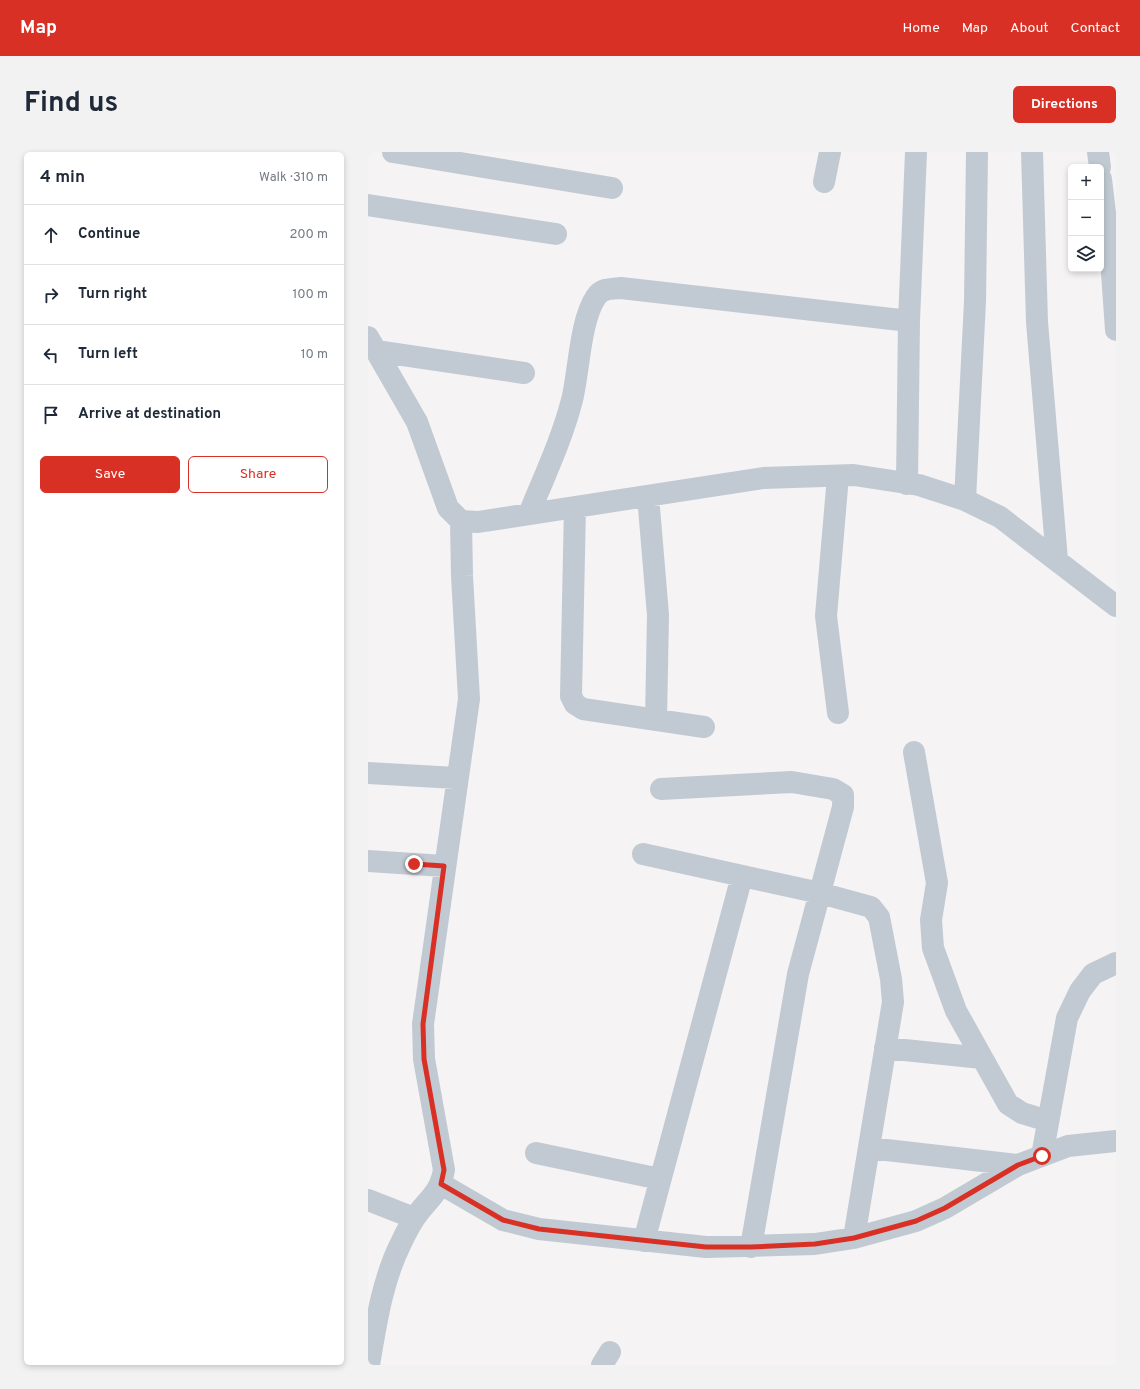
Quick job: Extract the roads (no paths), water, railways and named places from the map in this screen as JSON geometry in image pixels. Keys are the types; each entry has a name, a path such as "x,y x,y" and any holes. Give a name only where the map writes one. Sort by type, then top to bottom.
{"street":[{"path":"393,152 612,188"},
{"path":"824,182 830,152"},
{"path":"907,484 909,321 916,152"},
{"path":"965,500 974,301 977,152"},
{"path":"1032,152 1037,322 1057,560"},
{"path":"1098,152 1100,164"},
{"path":"1103,200 1112,273 1116,330"},
{"path":"368,205 556,234"},
{"path":"529,514 562,433 572,400 587,318 596,297 604,289 620,288 909,321"},
{"path":"372,344 418,422 448,508 461,521 478,522 764,478 854,475 919,485 965,500 1000,517 1116,606"},
{"path":"372,344 524,373"},
{"path":"838,476 826,616 838,713"},
{"path":"648,496 658,615 656,720"},
{"path":"575,507 571,696 575,704 583,709 704,727"},
{"path":"369,1365 379,1304 400,1245 414,1218 430,1201 441,1184 444,1170 424,1059 423,1024 456,778 469,699 462,576 461,521"},
{"path":"914,752 937,883 932,920 933,948 956,1011 1008,1104 1022,1113 1048,1121"},
{"path":"368,773 456,778"},
{"path":"661,789 792,782 832,789 842,795 842,807 798,974 751,1247"},
{"path":"643,854 820,893 871,907 879,917 891,979 893,1002 854,1238"},
{"path":"368,861 444,866"},
{"path":"644,1241 742,876"},
{"path":"1042,1156 1067,1018 1080,991 1093,974 1116,963"},
{"path":"885,1048 982,1058"},
{"path":"441,1184 503,1220 539,1229 706,1247 751,1247 815,1244 854,1238 916,1221 945,1208 1018,1165 1068,1146 1116,1141"},
{"path":"868,1148 1018,1165"},
{"path":"536,1153 660,1179"},
{"path":"368,1200 414,1218"}]}
